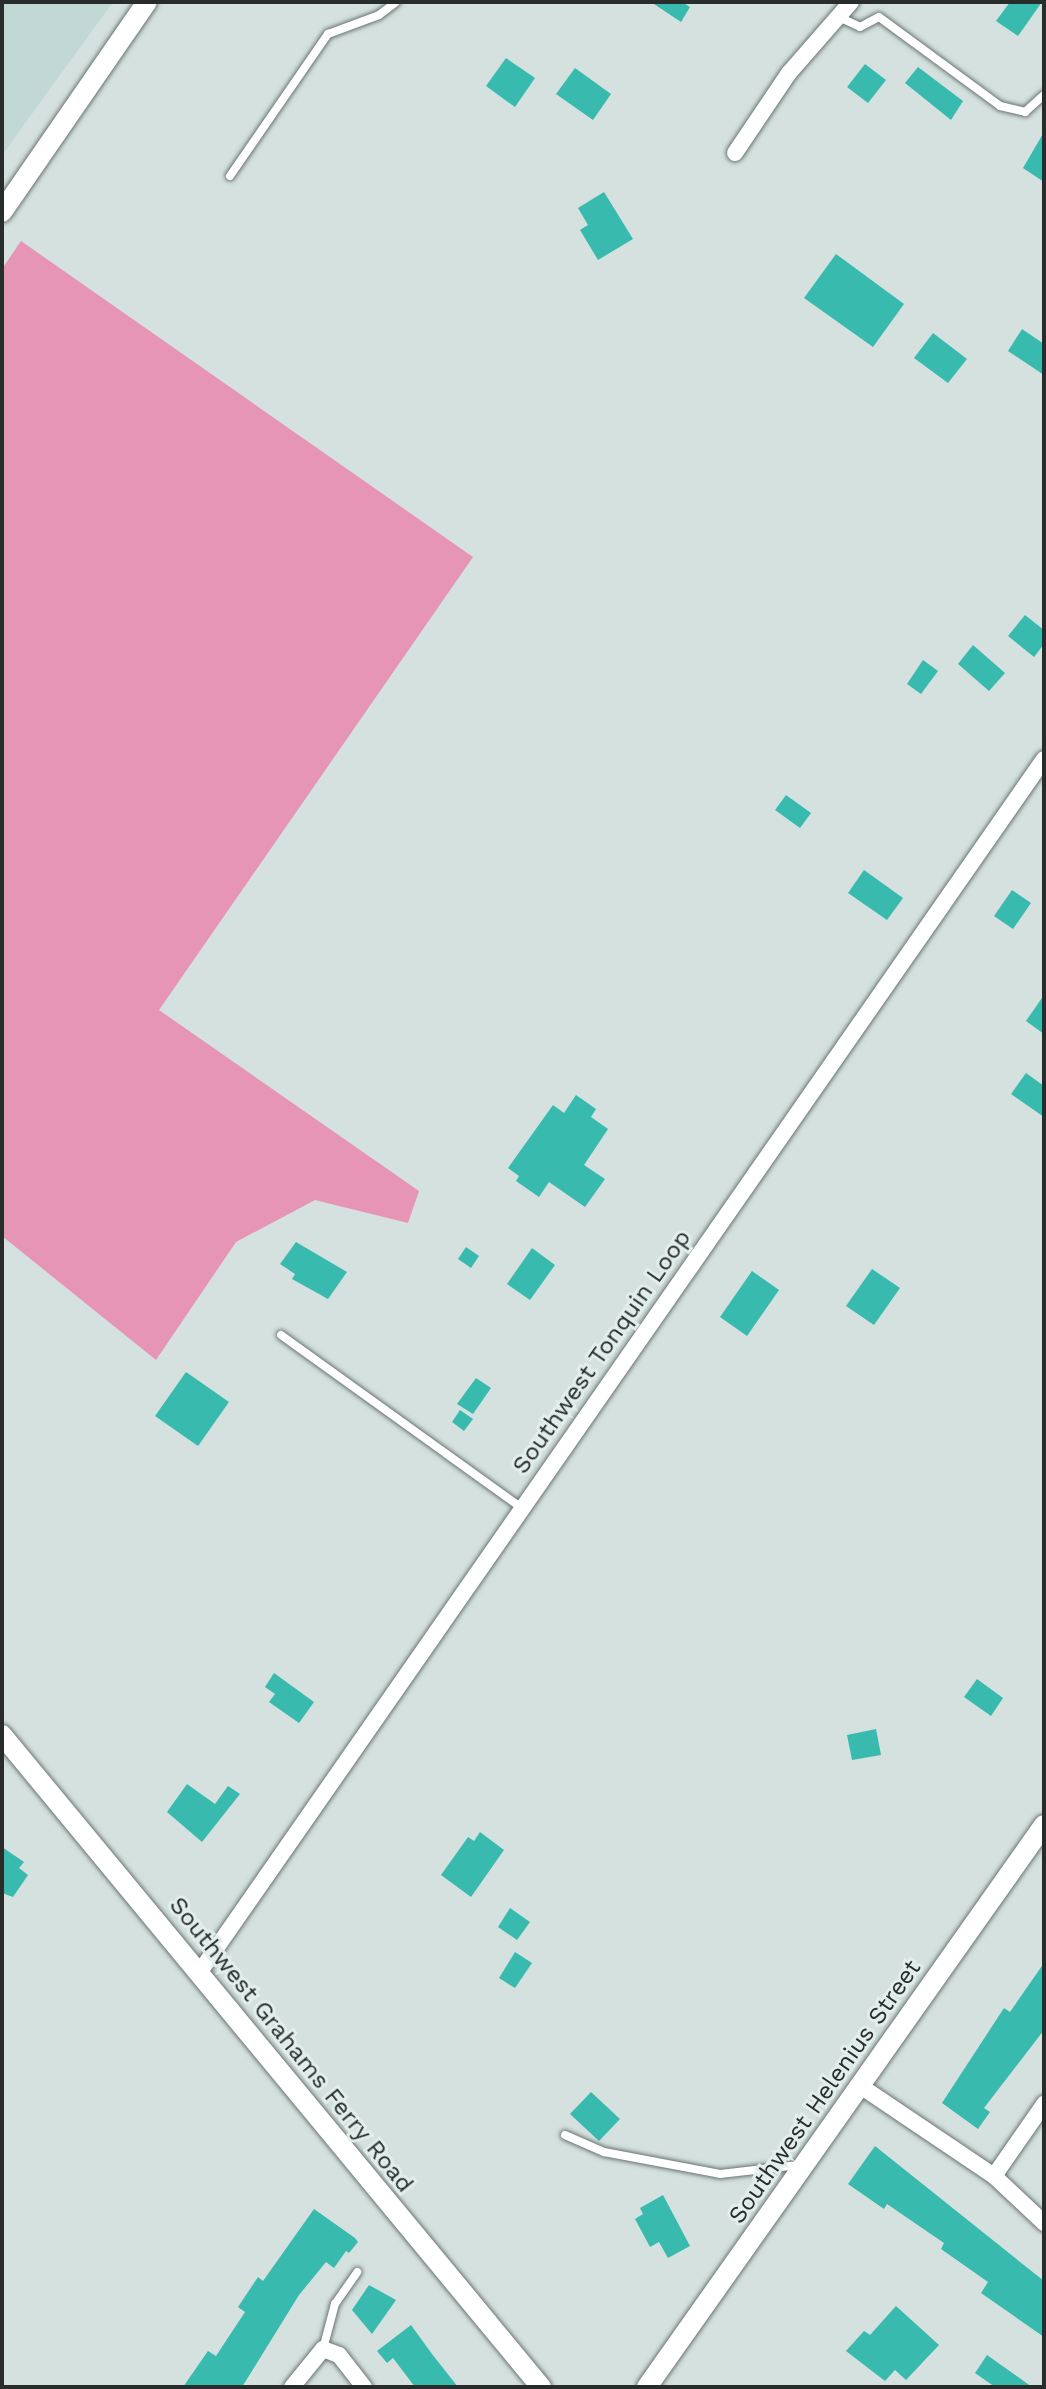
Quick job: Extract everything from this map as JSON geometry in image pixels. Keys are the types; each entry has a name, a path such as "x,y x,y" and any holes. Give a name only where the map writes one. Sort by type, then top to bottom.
{"street":[{"path":"2,212 147,2"},
{"path":"735,153 789,73 841,18 851,2"},
{"name":"Southwest Tonquin Loop","path":"199,1973 1044,759"},
{"name":"Southwest Grahams Ferry Road","path":"2,1735 541,2387"},
{"name":"Southwest Helenius Street","path":"647,2387 862,2087 1044,1825"},
{"path":"862,2087 994,2176 1044,2223"},
{"path":"994,2176 1044,2104"},
{"path":"292,2387 323,2349 339,2355 364,2387"}],"lane":[{"path":"230,176 328,34 379,15 396,2"},
{"path":"841,18 860,27 879,17 1000,106 1025,112 1044,95"},
{"path":"281,1335 523,1508"},
{"path":"565,2135 604,2152 720,2174 807,2164"},
{"path":"323,2349 335,2304 357,2272"}],"shaded area":[{"path":"2,2 113,2 2,155"},
{"path":"21,241 473,557 159,1010 419,1191 408,1223 315,1200 236,1242 156,1360 2,1236 2,269"}],"building":[{"path":"651,2 682,2 690,7 681,22"},
{"path":"1010,2 1042,2 1018,36 996,21"},
{"path":"506,58 535,78 515,107 486,86"},
{"path":"865,64 886,80 868,103 847,87"},
{"path":"918,67 963,101 951,120 905,83"},
{"path":"575,68 611,94 593,120 556,94"},
{"path":"1044,132 1044,182 1023,168"},
{"path":"604,192 633,239 598,260 580,230 588,225 578,208"},
{"path":"836,254 904,304 873,347 804,298"},
{"path":"1022,329 1044,344 1044,375 1008,351"},
{"path":"933,333 967,359 948,383 914,358"},
{"path":"1025,615 1044,630 1044,644 1034,657 1008,636"},
{"path":"973,645 1005,673 989,691 958,664"},
{"path":"923,660 938,671 921,694 907,684"},
{"path":"786,795 811,813 800,828 775,810"},
{"path":"864,870 903,898 887,920 848,893"},
{"path":"1012,890 1031,903 1013,929 994,916"},
{"path":"1044,995 1044,1034 1026,1021"},
{"path":"1026,1073 1044,1086 1044,1117 1011,1094"},
{"path":"576,1095 596,1109 591,1117 608,1129 584,1165 605,1179 585,1207 549,1182 539,1197 516,1181 519,1176 508,1168 553,1105 564,1113"},
{"path":"296,1242 347,1272 328,1299 292,1279 295,1274 280,1264"},
{"path":"466,1247 479,1256 471,1268 458,1259"},
{"path":"532,1248 555,1265 530,1300 507,1284"},
{"path":"872,1269 900,1288 874,1325 846,1306"},
{"path":"752,1271 779,1290 747,1336 720,1317"},
{"path":"186,1372 229,1402 198,1446 155,1416"},
{"path":"476,1378 491,1388 473,1414 457,1404"},
{"path":"460,1410 473,1419 464,1431 452,1422"},
{"path":"274,1673 314,1702 299,1723 269,1702 275,1694 265,1687"},
{"path":"977,1679 1003,1698 991,1716 964,1697"},
{"path":"876,1729 881,1755 852,1760 847,1735"},
{"path":"187,1784 215,1804 228,1786 240,1794 202,1842 167,1812"},
{"path":"480,1832 504,1850 471,1897 441,1875 468,1837 474,1841"},
{"path":"2,1847 24,1862 19,1868 28,1875 13,1897 2,1893"},
{"path":"510,1908 530,1922 517,1940 498,1927"},
{"path":"515,1952 532,1963 515,1988 499,1978"},
{"path":"1044,1963 1044,2030 984,2108 990,2112 978,2129 942,2103 1004,2008 1010,2012"},
{"path":"591,2092 620,2119 599,2141 570,2114"},
{"path":"875,2146 1044,2281 1044,2337 981,2293 988,2282 941,2249 944,2243 887,2204 884,2209 848,2184"},
{"path":"663,2195 690,2246 668,2258 659,2242 650,2247 635,2219 643,2214 640,2208"},
{"path":"314,2209 358,2242 349,2253 346,2251 334,2268 326,2262 299,2295 242,2387 183,2387 208,2351 216,2356 245,2312 238,2307 258,2277 263,2281"},
{"path":"369,2285 396,2300 372,2334 352,2310"},
{"path":"896,2306 939,2345 906,2380 895,2370 885,2381 846,2351 864,2331 870,2335"},
{"path":"411,2325 458,2387 415,2387 393,2358 387,2363 377,2351"},
{"path":"987,2355 1032,2387 995,2387 975,2373"}]}
